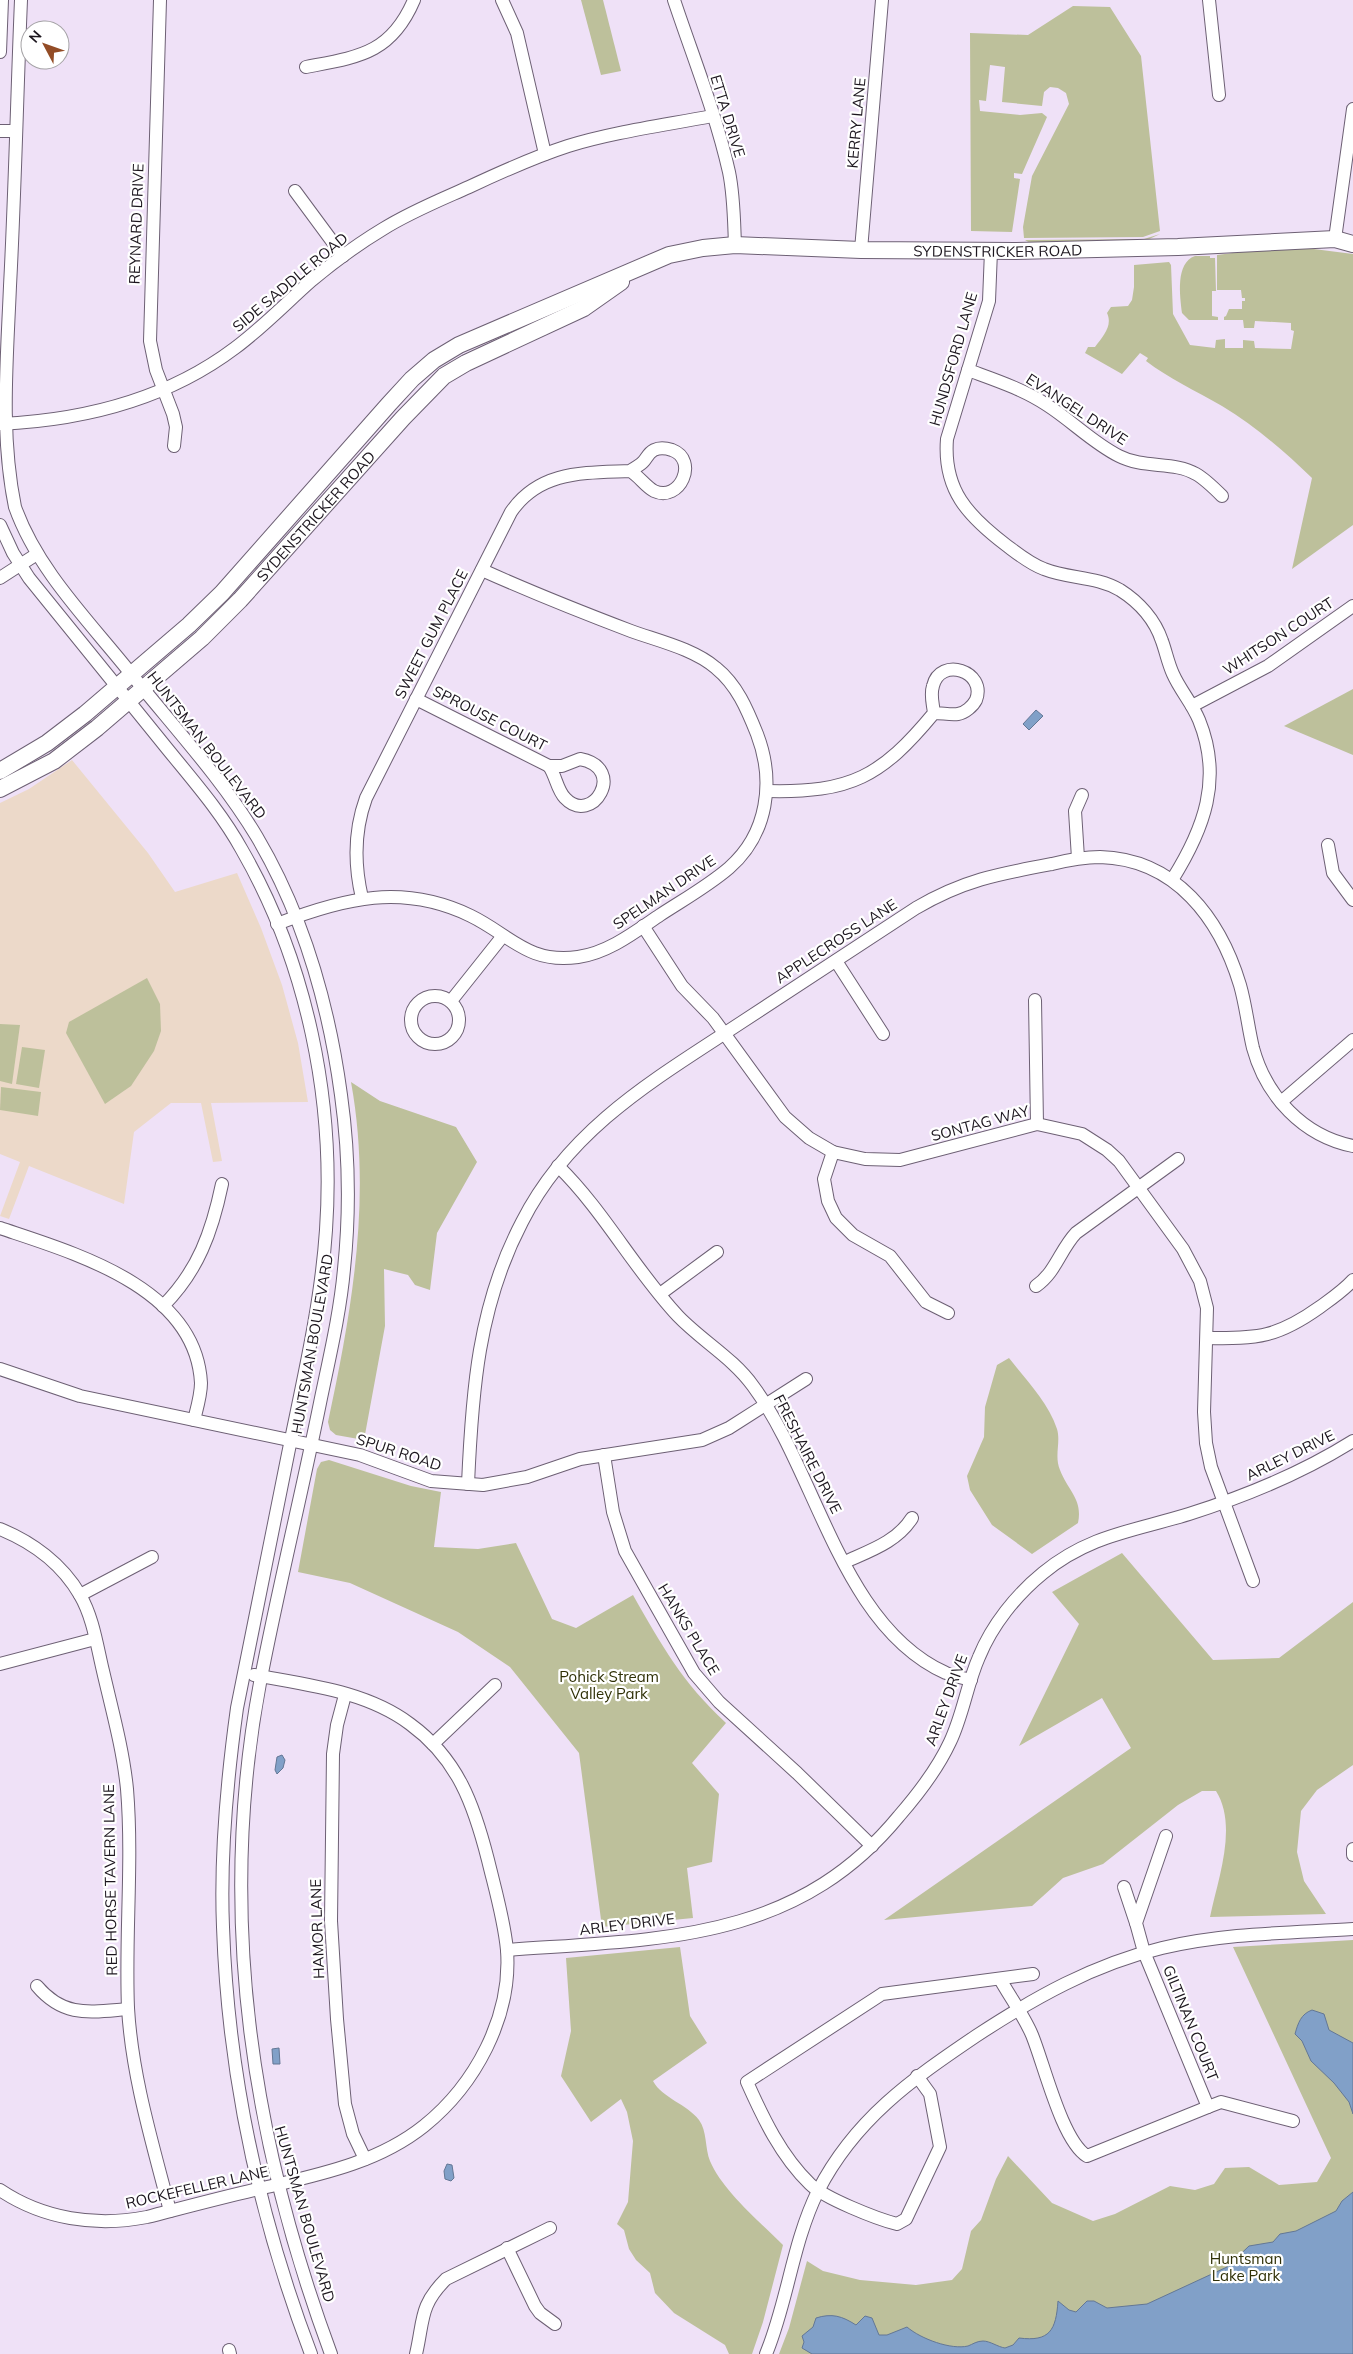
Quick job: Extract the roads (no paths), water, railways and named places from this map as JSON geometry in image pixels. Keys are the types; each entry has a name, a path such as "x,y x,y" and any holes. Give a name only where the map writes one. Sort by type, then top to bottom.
{"main road":[{"name":"SYDENSTRICKER ROAD","path":"0,771 47,743 132,675 222,593 388,404 434,360 485,334 669,255 703,248 735,245 861,250 991,251 1178,247 1335,239 1353,244"},
{"name":"SYDENSTRICKER ROAD","path":"0,789 54,761 129,701 202,638 240,600 402,418 444,376 466,363 584,308 643,266"}],"street":[{"path":"0,52 2,0"},
{"name":"HUNTSMAN BOULEVARD","path":"21,0 10,304 0,424 1,445 8,485 26,533 37,554 245,819 268,858 295,918 323,1001 336,1061 345,1130 348,1198 344,1275 311,1445 262,1676 248,1769 242,1844 241,1925 252,2058 264,2124 295,2246 331,2354"},
{"name":"REYNARD DRIVE","path":"160,0 149,324 153,359 176,427 174,446"},
{"path":"306,67 358,56 378,47 400,27 414,0"},
{"path":"502,0 518,33 545,154"},
{"name":"ETTA DRIVE","path":"674,0 729,173 733,197 735,245"},
{"name":"KERRY LANE","path":"861,250 882,0"},
{"path":"1209,0 1219,96"},
{"path":"1335,239 1353,108"},
{"name":"SIDE SADDLE ROAD","path":"0,424 53,421 82,416 142,399 194,374 235,348 343,256 384,228 427,206 545,154 581,142 712,116"},
{"path":"0,131 16,131"},
{"path":"295,192 343,256"},
{"name":"HUNDSFORD LANE","path":"991,251 989,301 949,427 946,450 950,479 963,506 986,529 1034,565 1056,573 1103,582 1134,600 1157,628 1172,673 1192,706 1204,735 1208,752 1209,797 1198,836 1172,880"},
{"name":"EVANGEL DRIVE","path":"968,370 1027,393 1117,455 1140,464 1190,471 1197,474 1222,496"},
{"name":"SWEET GUM PLACE","path":"362,898 357,871 356,846 361,812 374,782 511,512 522,498 553,478 571,474 630,471"},
{"name":"HUNTSMAN BOULEVARD","path":"0,525 20,566 230,830 252,866 277,924 297,979 312,1034 324,1104 328,1169 326,1233 320,1286 237,1708 229,1767 224,1843 223,1926 227,2001 245,2128 272,2234 311,2354"},
{"path":"0,578 37,554"},
{"name":"SPELMAN DRIVE","path":"277,924 336,903 387,896 433,902 471,916 518,946 544,956 577,958 604,950 716,878 738,859 751,842 760,824 768,790 765,757 751,719 737,690 714,666 684,651 545,598 482,570"},
{"name":"WHITSON COURT","path":"1192,706 1268,666 1353,606"},
{"name":"SPROUSE COURT","path":"416,699 549,766"},
{"path":"768,790 816,790 842,785 865,776 899,753 934,713"},
{"path":"580,760 594,764 603,775 603,788 600,795 593,802 584,806 572,804 561,793 557,779 549,766 562,766 580,760"},
{"path":"1078,858 1075,812 1082,796"},
{"path":"1328,845 1333,873 1353,900"},
{"name":"APPLECROSS LANE","path":"468,1484 475,1370 490,1302 505,1259 522,1221 541,1189 558,1166 582,1138 614,1109 916,908 958,886 994,875 1078,858 1098,857 1125,860 1152,868 1172,880 1202,908 1213,923 1230,955 1241,987 1258,1065 1268,1086 1299,1121 1334,1141 1353,1146"},
{"name":"SONTAG WAY","path":"643,926 682,986 709,1013 785,1117 809,1138 833,1152 865,1160 900,1160 922,1156 1019,1127 1037,1124 1071,1130 1094,1140 1119,1161 1183,1249 1198,1274 1207,1308 1204,1412 1206,1443 1212,1467 1253,1582"},
{"path":"450,1001 502,937"},
{"path":"836,961 883,1034"},
{"path":"1035,1000 1037,1124"},
{"path":"1281,1102 1353,1040"},
{"path":"833,1152 824,1179 828,1201 836,1218 854,1235 890,1256 926,1302 948,1313"},
{"path":"1036,1286 1050,1274 1065,1247 1076,1233 1178,1159"},
{"name":"FRESHAIRE DRIVE","path":"558,1166 579,1186 660,1294 684,1322 740,1370 766,1405 780,1427 860,1593 877,1617 896,1636 938,1668 971,1680"},
{"path":"163,1306 179,1290 200,1258 212,1227 222,1184"},
{"path":"0,1228 94,1262 134,1284 163,1306 179,1324 188,1338 197,1360 201,1383 194,1420"},
{"path":"660,1294 717,1252"},
{"path":"1207,1338 1250,1338 1279,1332 1303,1319 1353,1280"},
{"name":"SPUR ROAD","path":"0,1369 80,1396 360,1455 431,1481 468,1484 503,1483 527,1477 569,1462 702,1440 729,1428 806,1378"},
{"name":"ARLEY DRIVE","path":"507,1950 601,1944 695,1932 737,1924 776,1910 812,1892 829,1881 872,1846 925,1786 951,1740 979,1657 1002,1617 1026,1588 1054,1564 1081,1548 1112,1534 1186,1515 1224,1502 1297,1472 1353,1441"},
{"name":"HANKS PLACE","path":"604,1455 613,1512 625,1551 694,1674 719,1702 798,1773 872,1846"},
{"path":"844,1562 894,1538 905,1530 912,1518"},
{"name":"RED HORSE TAVERN LANE","path":"0,1529 26,1541 44,1554 65,1574 80,1595 95,1639 117,1730 127,1790 128,2009 141,2097 170,2211"},
{"path":"80,1595 152,1557"},
{"path":"0,1664 95,1639"},
{"name":"ROCKEFELLER LANE","path":"0,2190 31,2207 59,2216 87,2221 132,2220 340,2169 387,2150 422,2127 448,2105 470,2077 487,2047 499,2016 506,1972 507,1950 498,1901 473,1806 453,1769 433,1744 410,1723 387,1709 366,1700 318,1687 244,1673"},
{"path":"433,1744 495,1685"},
{"name":"HAMOR LANE","path":"345,1695 337,1725 333,1754 330,1846 331,1921 337,2019 346,2110 353,2134 365,2159"},
{"path":"1136,1923 1166,1836"},
{"path":"1353,1849 1353,1855"},
{"name":"GILTINAN COURT","path":"1124,1887 1144,1952 1208,2107"},
{"path":"766,2354 775,2328 796,2245 819,2190 837,2160 863,2126 889,2098 917,2076 1017,2009 1079,1976 1144,1952 1184,1943 1234,1936 1353,1928"},
{"path":"917,2076 930,2094 940,2147 906,2219 897,2224 876,2219 811,2185 793,2164 764,2120 747,2082 882,1994 1033,1974"},
{"path":"1000,1978 1032,2033 1060,2114 1079,2151 1088,2156 1221,2102 1293,2121"},
{"path":"37,1986 47,1998 68,2009 92,2012 128,2009"},
{"path":"416,2354 421,2319 428,2301 446,2279 550,2228"},
{"path":"507,2248 535,2306 540,2313 555,2324"}],"water":[{"path":"1036,710 1043,716 1029,730 1023,724"},
{"path":"282,1755 285,1760 283,1768 277,1774 275,1770 277,1757"},
{"path":"1312,2010 1324,2014 1329,2030 1353,2043 1353,2114 1349,2102 1334,2083 1311,2061 1302,2041 1295,2034 1300,2019"},
{"path":"279,2048 280,2064 273,2064 272,2049"},
{"path":"447,2164 452,2165 454,2178 451,2181 445,2179 444,2171"},
{"path":"1353,2192 1353,2354 812,2354 802,2348 804,2342 802,2336 813,2327 816,2318 832,2316 846,2319 856,2325 865,2316 872,2318 879,2335 887,2335 907,2327 920,2336 945,2345 961,2347 983,2341 1005,2348 1013,2345 1019,2338 1038,2338 1049,2332 1053,2327 1058,2301 1069,2310 1076,2312 1087,2301 1094,2301 1107,2308 1147,2304 1227,2267 1249,2246 1273,2242 1280,2234 1296,2231 1336,2211 1342,2201"}],"park label":[{"name":"Pohick Stream Valley Park","path":"609,1684"},
{"name":"Huntsman Lake Park","path":"1246,2266"}]}
